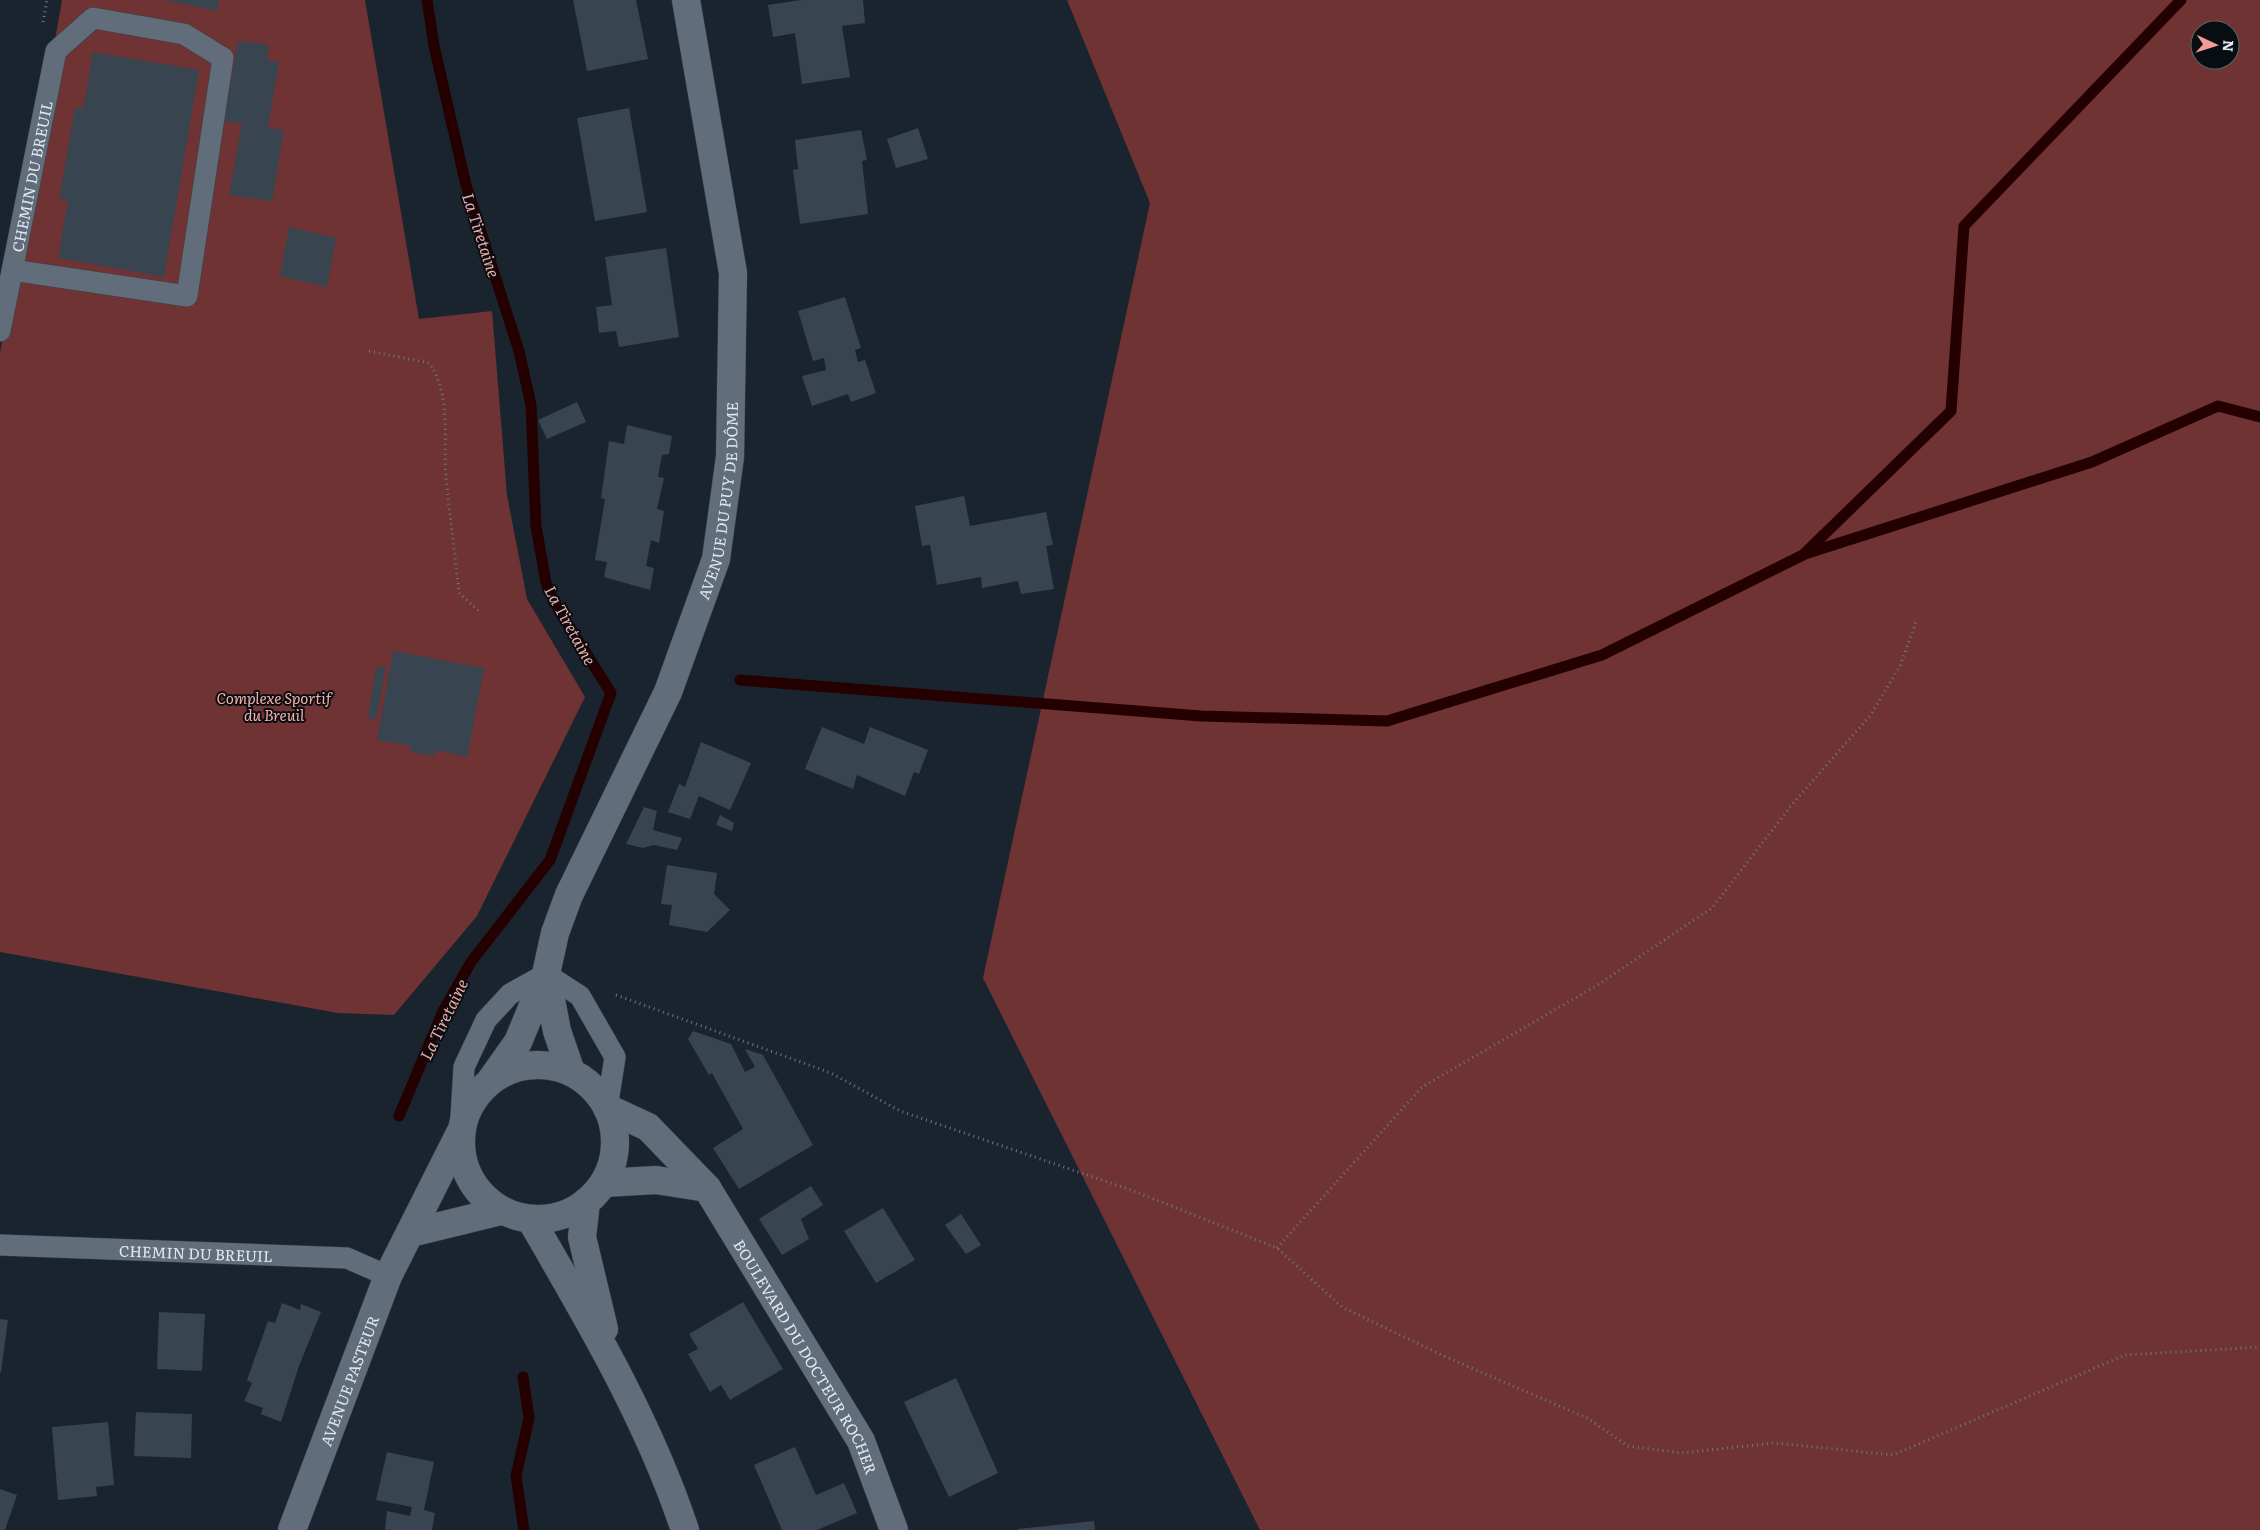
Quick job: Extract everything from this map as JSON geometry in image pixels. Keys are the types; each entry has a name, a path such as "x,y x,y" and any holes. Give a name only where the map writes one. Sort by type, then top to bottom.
{"main road":[{"name":"AVENUE DU PUY DE DÔME","path":"491,1080 518,1042 546,974 555,933 570,895 668,692 718,550 730,457 733,273 686,0"},
{"name":"AVENUE DU PUY DE DÔME","path":"546,974 557,1031 571,1072"},
{"path":"610,1358 582,1237 595,1192 613,1158 615,1133 607,1108 593,1087 571,1072 544,1064 516,1067 491,1080 470,1103 460,1133 463,1163 477,1191 501,1211 531,1220 561,1216 595,1192 656,1180 707,1188"},
{"name":"BOULEVARD DU DOCTEUR ROCHER","path":"607,1108 648,1127 707,1188 861,1441 894,1530"},
{"name":"AVENUE PASTEUR","path":"292,1530 388,1276 460,1133"},
{"path":"410,1233 501,1211"},
{"path":"531,1220 610,1358 670,1487 684,1530"}],"lane":[{"name":"CHEMIN DU BREUIL","path":"0,331 12,270 56,51 93,18 184,34 223,58 187,296 12,270"},
{"path":"460,1133 464,1067 486,1020 510,994 546,974 580,996 615,1057 607,1108"},
{"name":"CHEMIN DU BREUIL","path":"0,1245 347,1258 388,1276"}],"path":[{"path":"369,351 428,363 437,374 443,404 446,477 459,593 481,613"},
{"path":"1277,1248 1422,1087 1596,986 1712,908 1794,802 1870,716 1900,666 1917,620"},
{"path":"611,994 831,1072 900,1111 1131,1190 1277,1248 1342,1307 1446,1357 1587,1418 1628,1446 1681,1453 1775,1444 1893,1455 2125,1355 2260,1347"}],"green space":[{"name":"Complexe Sportif du Breuil","path":"62,0 365,0 419,319 492,311 507,495 527,599 585,697 477,916 394,1015 338,1013 0,952 0,353"},
{"path":"1067,0 2260,0 2260,1530 1260,1530 983,978 1150,203"}],"building":[{"path":"164,0 219,0 217,11"},
{"path":"573,0 636,0 648,59 587,71"},
{"path":"801,0 863,0 865,23 842,26 850,77 802,84 795,33 773,37 768,5"},
{"path":"238,41 269,45 267,60 279,62 268,128 284,130 272,201 229,195 242,124 224,121"},
{"path":"93,52 199,70 164,277 58,258 68,200 59,199 75,108 83,109"},
{"path":"629,108 647,212 595,221 577,118"},
{"path":"918,128 928,159 896,168 887,139"},
{"path":"861,130 867,160 862,161 868,214 800,224 793,170 798,169 795,140"},
{"path":"289,227 336,238 327,287 280,276"},
{"path":"666,248 679,337 619,347 616,331 599,333 596,307 612,305 605,257"},
{"path":"845,297 861,348 855,350 858,362 865,360 876,393 851,402 848,394 812,406 802,376 826,370 824,358 813,361 798,311"},
{"path":"577,402 586,422 547,439 538,420"},
{"path":"627,425 672,436 669,454 662,455 658,477 664,478 657,509 664,511 659,543 651,540 646,566 654,568 650,590 604,577 607,562 595,560 605,499 601,498 609,441 624,444"},
{"path":"964,496 970,526 1046,512 1053,545 1046,546 1054,589 1021,594 1018,581 982,588 981,577 937,585 930,545 922,546 915,506"},
{"path":"393,651 484,668 467,757 435,750 435,756 410,752 411,746 377,740"},
{"path":"376,666 386,668 376,720 368,717"},
{"path":"822,727 864,744 870,727 928,750 919,774 914,772 905,796 857,775 853,789 805,769"},
{"path":"701,742 751,763 730,810 699,796 690,819 668,812 679,784 685,787"},
{"path":"644,807 657,811 653,830 682,838 677,850 654,845 643,848 626,844"},
{"path":"720,815 734,823 732,831 716,825"},
{"path":"667,865 717,873 714,894 730,910 707,932 669,925 672,905 661,904"},
{"path":"693,1031 731,1044 745,1072 755,1067 745,1049 763,1055 813,1145 739,1189 713,1148 743,1129 712,1073 709,1075 688,1039"},
{"path":"811,1186 823,1205 801,1219 809,1239 782,1255 759,1219"},
{"path":"883,1208 915,1260 876,1283 844,1231"},
{"path":"961,1214 981,1245 966,1254 945,1225"},
{"path":"743,1302 783,1369 730,1400 721,1385 710,1392 688,1354 698,1349 689,1334"},
{"path":"282,1303 300,1310 301,1304 321,1312 299,1366 281,1422 261,1414 263,1408 244,1401 252,1383 247,1380 268,1321 275,1323"},
{"path":"159,1312 205,1314 202,1371 157,1369"},
{"path":"0,1319 8,1320 1,1372 0,1372"},
{"path":"956,1378 998,1473 949,1497 904,1402"},
{"path":"136,1412 192,1414 191,1458 134,1456"},
{"path":"108,1422 114,1485 96,1487 97,1496 58,1500 52,1427"},
{"path":"795,1447 816,1495 844,1483 857,1513 817,1530 782,1530 754,1465"},
{"path":"387,1452 434,1462 424,1510 435,1513 432,1530 385,1530 387,1511 410,1516 412,1507 376,1500"},
{"path":"0,1489 17,1495 5,1530 0,1530"},
{"path":"1094,1521 1095,1530 1018,1530 1018,1529"}],"waterway":[{"name":"La Tiretaine","path":"399,1116 443,1011 471,962 550,860 611,693 554,602 546,583 536,526 531,405 519,351 466,185 434,46 427,0"},
{"path":"740,680 1201,716 1387,721 1602,655 1803,555 1951,411 1964,226 2181,0"},
{"path":"1805,554 2092,462 2218,406 2260,417"},
{"name":"La Tiretaine","path":"523,1377 529,1418 516,1476 524,1530"}]}
